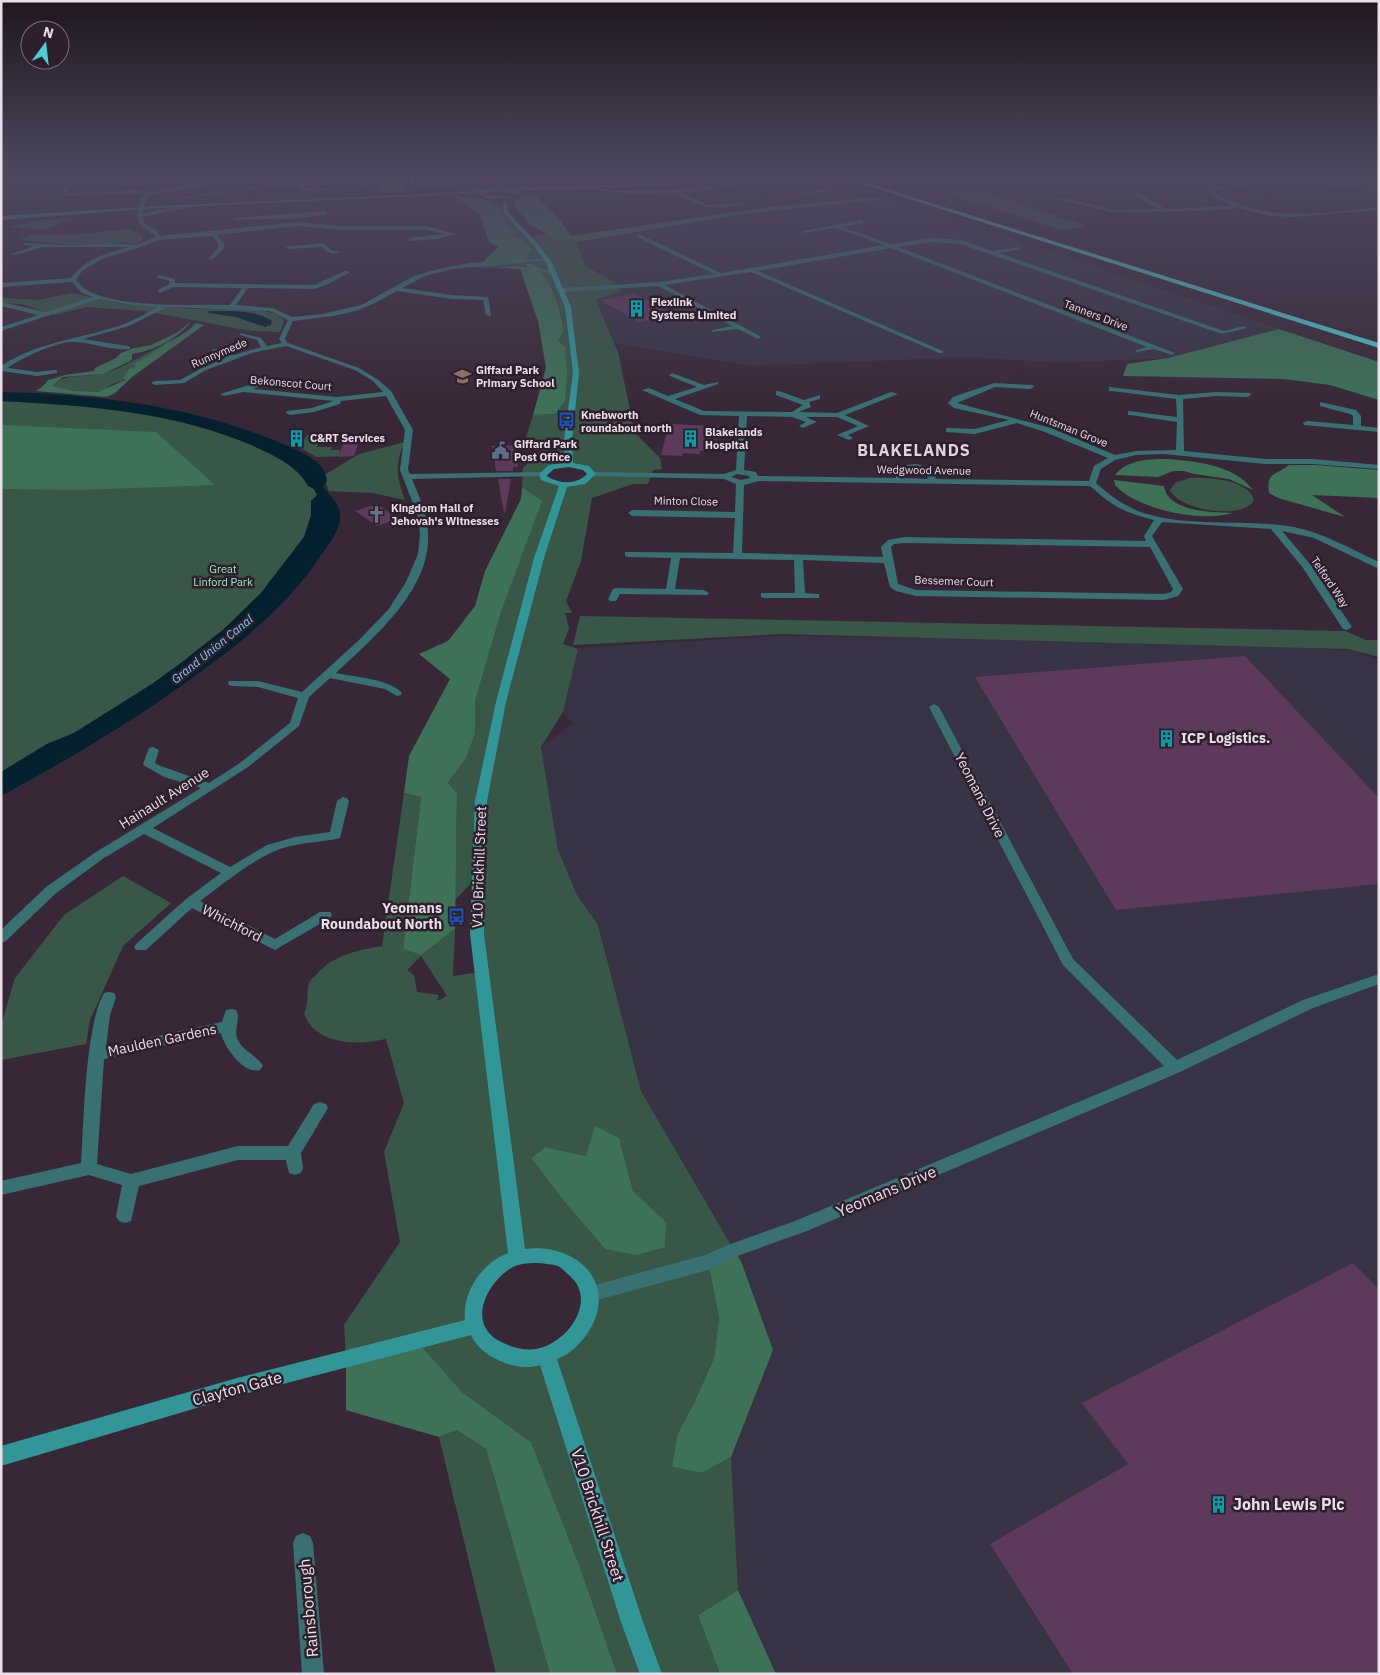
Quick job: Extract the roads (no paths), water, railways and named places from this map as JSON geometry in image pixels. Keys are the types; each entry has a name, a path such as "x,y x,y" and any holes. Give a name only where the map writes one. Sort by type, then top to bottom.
{"highway":[{"path":"1089,254 1379,346"},
{"path":"1109,254 1379,338"}],"street":[{"path":"116,254 93,261 76,273 73,280 76,286 84,292 98,297 165,306 232,306 272,309 291,319 354,309 372,303 421,276 441,270 481,264 547,260"},
{"path":"212,258 215,254"},
{"path":"543,254 557,276 568,307 572,329 576,373 568,440 569,465"},
{"path":"677,254 720,275"},
{"name":"Tanners Drive","path":"562,290 659,284 844,254"},
{"name":"Tanners Drive","path":"912,254 1172,353"},
{"name":"Tanners Drive","path":"995,254 1224,333 1244,328"},
{"path":"512,263 540,267 557,276"},
{"path":"481,264 483,273"},
{"path":"752,270 941,352"},
{"path":"160,291 172,285 314,287 347,272"},
{"path":"159,277 173,280 172,285"},
{"path":"1,285 73,280"},
{"path":"568,283 595,289"},
{"path":"659,284 758,337"},
{"path":"232,306 246,286"},
{"path":"396,289 435,293 454,298 486,295 489,314"},
{"path":"1,329 98,297"},
{"path":"1,304 20,306 26,310 47,314"},
{"path":"2,369 17,358 35,350 78,340 127,324 165,306"},
{"path":"291,319 282,339 286,344 357,369 375,380 388,393 410,430 404,470 407,477 543,474 552,467 569,465 586,468 592,474 727,477 733,473 740,472 749,473 755,478 752,481 740,483 730,481 727,477"},
{"path":"714,331 737,327"},
{"name":"Runnymede","path":"242,334 259,339 265,348"},
{"path":"78,340 128,348"},
{"name":"Runnymede","path":"155,384 186,384 204,370 234,357 286,344"},
{"path":"1138,351 1154,347"},
{"path":"215,350 213,354 234,357"},
{"path":"2,369 37,374 56,372"},
{"path":"672,375 704,387"},
{"name":"Bekonscot Court","path":"224,394 269,381"},
{"path":"668,399 716,383"},
{"name":"Huntsman Grove","path":"1030,387 994,386 952,403 957,406 1017,420 1048,430 1113,457"},
{"path":"1112,389 1179,397 1216,394 1247,395"},
{"name":"Bekonscot Court","path":"243,390 337,398 365,398 388,393"},
{"path":"646,390 703,412 838,415 865,426 841,435 849,438"},
{"path":"779,393 808,405 794,414"},
{"path":"838,415 894,394"},
{"path":"804,402 816,397"},
{"path":"1179,397 1180,453"},
{"name":"Bekonscot Court","path":"290,413 301,413 325,407 337,402 337,398"},
{"path":"1323,404 1353,412 1357,416 1357,428"},
{"path":"1131,413 1180,420"},
{"path":"740,472 743,414"},
{"path":"794,414 813,422 803,426"},
{"name":"Huntsman Grove","path":"949,430 959,432 986,431 1017,420"},
{"path":"1307,423 1379,430"},
{"path":"1379,467 1342,463 1264,462 1180,453 1133,453 1113,457 1098,465 1091,476 1092,484 1101,495 1126,509 1159,519 1190,523 1243,524 1295,530 1326,539 1379,566"},
{"path":"900,480 901,468 916,466 930,470 932,481"},
{"path":"543,474 548,481 564,484 585,481 592,474"},
{"name":"Hainault Avenue","path":"1,938 51,890 100,855 145,829 244,765 295,724 304,696 363,642 392,612 411,582 423,554 424,534 422,516 407,477"},
{"name":"Wedgwood Avenue","path":"755,478 1092,484"},
{"path":"737,556 740,483"},
{"name":"V10 Brickhill Street","path":"517,1258 477,934 481,801 504,692 539,558 564,484"},
{"name":"Minton Close","path":"632,512 739,514"},
{"path":"627,554 887,560 886,547 891,542 904,540 1152,544 1148,536 1159,519"},
{"name":"Telford Way","path":"1274,527 1307,566 1347,627"},
{"name":"Bessemer Court","path":"887,560 893,585 899,589 916,593 1164,597 1175,594 1178,589 1152,544"},
{"path":"670,592 676,555"},
{"path":"798,557 800,595"},
{"path":"614,599 616,591 704,593"},
{"path":"764,595 816,596"},
{"path":"327,674 388,688 397,693"},
{"path":"233,683 258,684 304,696"},
{"name":"Yeomans Drive","path":"934,707 1068,962 1174,1068"},
{"path":"153,750 149,764 156,771 181,777 210,788"},
{"name":"Whichford","path":"141,947 191,902 230,872 271,848 295,840 336,841 343,801"},
{"path":"145,829 230,872"},
{"name":"Whichford","path":"191,902 275,945 325,915"},
{"name":"Yeomans Drive","path":"590,1294 708,1262 734,1250 801,1226 1174,1068 1308,1004 1379,979"},
{"name":"Maulden Gardens","path":"89,1168 97,1055 103,1015 109,996"},
{"name":"Maulden Gardens","path":"97,1055 229,1020 232,1047 255,1066"},
{"path":"1,1188 89,1168 131,1180 238,1153 294,1160 320,1108"},
{"path":"125,1216 131,1180"},
{"path":"539,1255 565,1261 580,1274 590,1294 589,1316 580,1332 564,1348 547,1356 522,1359 498,1353 483,1340 475,1326 473,1306 478,1290 489,1274 503,1264 517,1258 539,1255"},
{"name":"Clayton Gate","path":"1,1456 163,1408 408,1341 475,1326"},
{"name":"V10 Brickhill Street","path":"547,1356 632,1622 651,1674"},
{"name":"Rainsborough","path":"303,1542 313,1674"}],"water":[{"path":"209,311 234,311 257,314 272,321 271,325 265,327 236,317 208,313"},
{"name":"Grand Union Canal","path":"1,392 109,399 145,404 215,420 249,431 283,444 317,462 322,468 327,481 323,486 337,504 340,518 332,539 307,574 281,605 251,632 179,688 129,721 1,796 1,772 47,744 74,733 152,684 224,629 261,593 304,537 311,516 311,501 317,495 299,473 286,463 258,448 228,436 165,418 132,412 1,401"}],"place":[{"name":"Flexlink Systems Limited","path":"637,308"},
{"name":"Giffard Park Primary School","path":"462,376"},
{"name":"Knebworth roundabout north","path":"567,421"},
{"name":"C&RT Services","path":"296,438"},
{"name":"Blakelands Hospital","path":"691,438"},
{"name":"Giffard Park Post Office","path":"500,450"},
{"name":"Kingdom Hall of Jehovah's Witnesses","path":"377,514"},
{"name":"ICP Logistics.","path":"1167,738"},
{"name":"Yeomans Roundabout North","path":"456,916"},
{"name":"John Lewis Plc","path":"1219,1504"}],"district":[{"name":"BLAKELANDS","path":"914,450"}],"park label":[{"name":"Great Linford Park","path":"223,575"}]}
